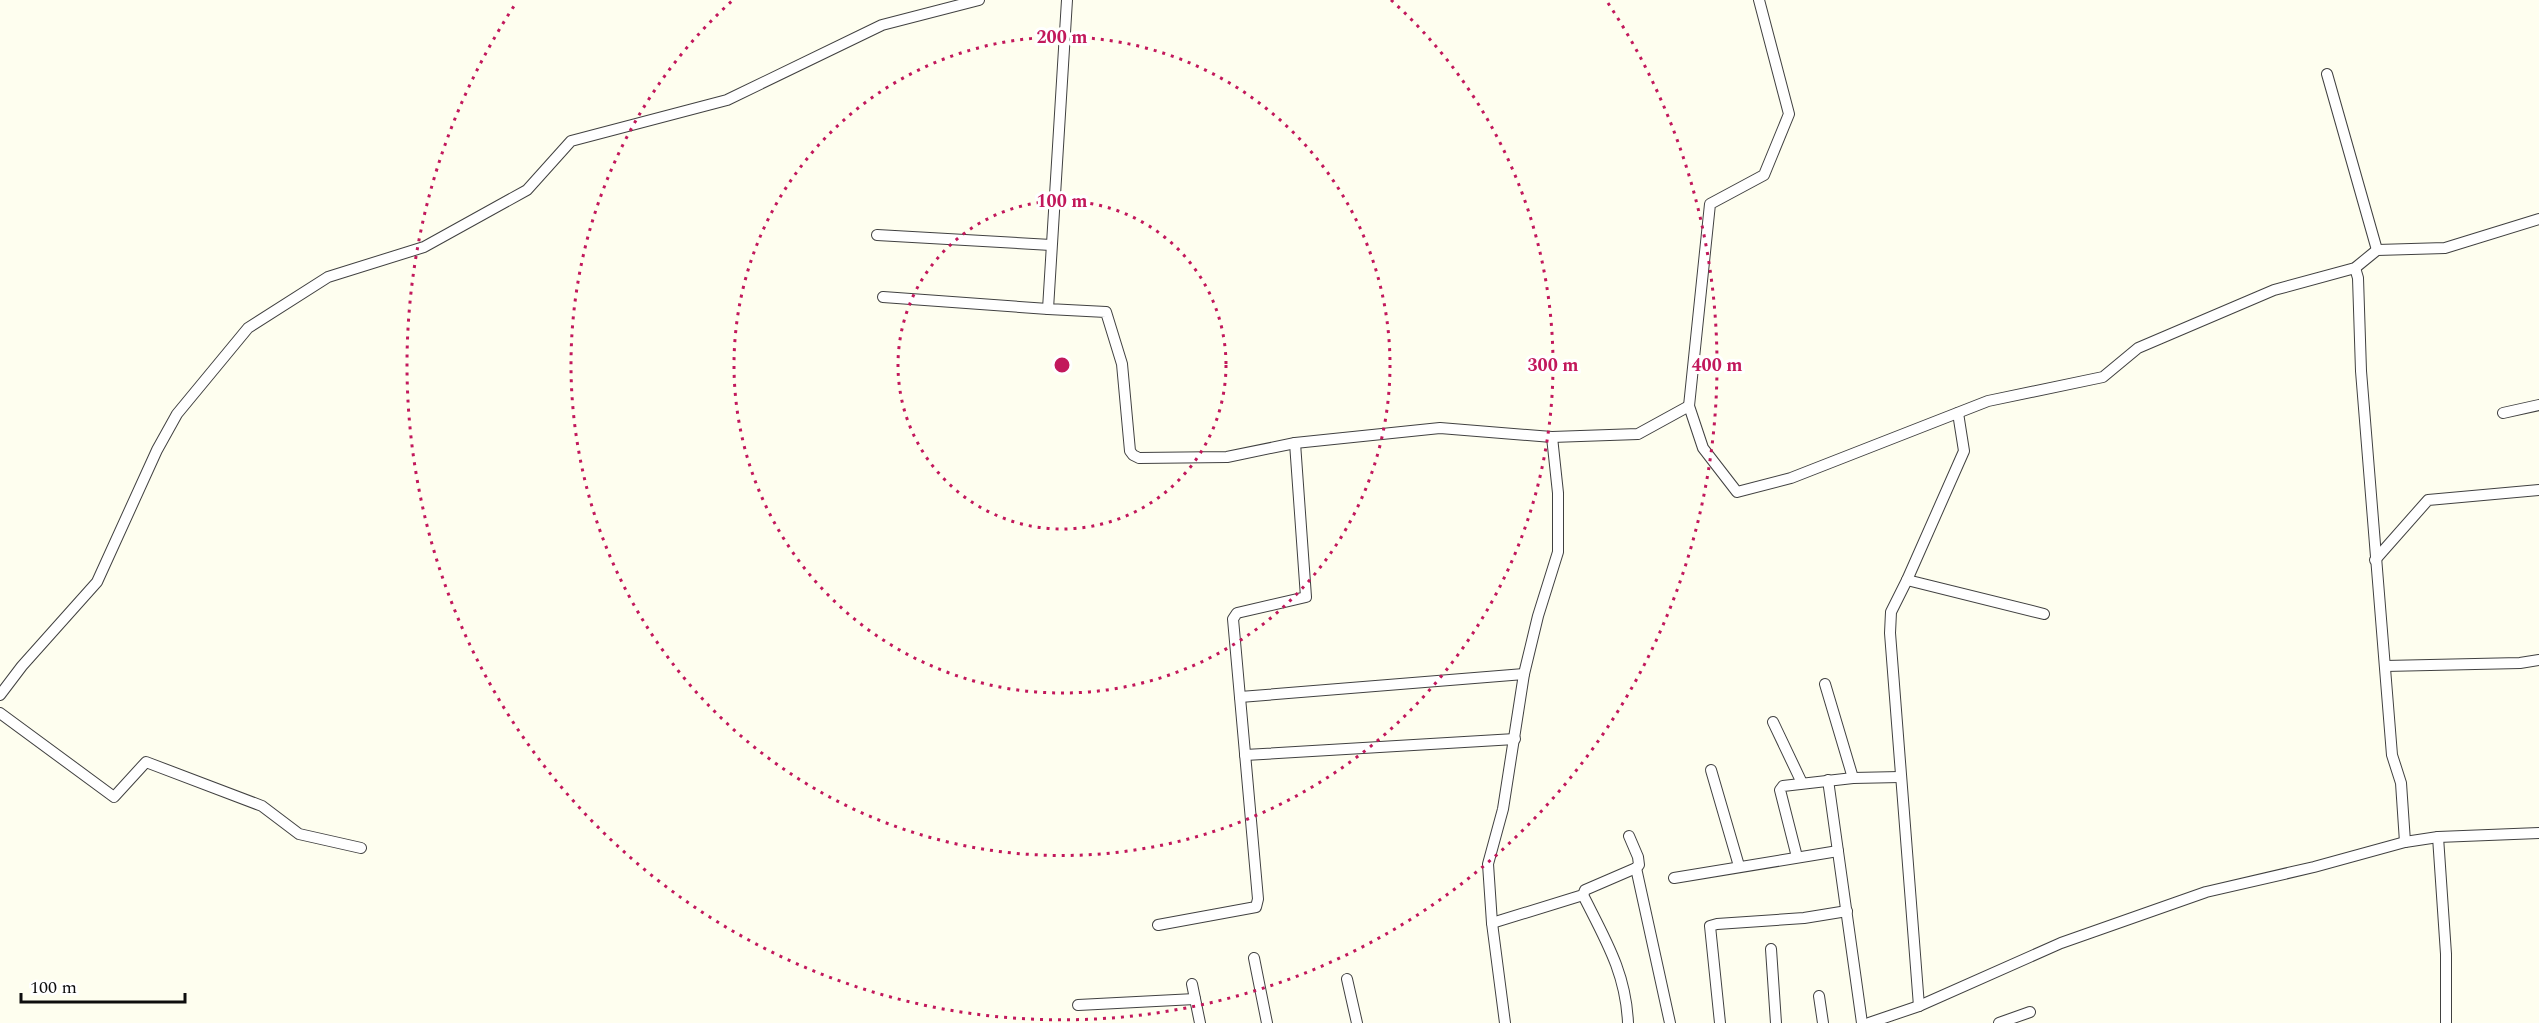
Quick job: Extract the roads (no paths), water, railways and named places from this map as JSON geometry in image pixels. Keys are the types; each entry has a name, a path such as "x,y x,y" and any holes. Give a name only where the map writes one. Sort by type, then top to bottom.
{"street":[{"path":"0,695 22,666 97,582 157,450 177,414 248,328 328,277 424,247 527,190 571,141 727,100 882,25 979,0"},
{"path":"1048,309 1066,0"},
{"path":"1759,0 1789,114 1764,175 1710,204 1689,406 1703,448 1737,492 1791,478 1988,401 2103,377 2138,348 2274,290 2355,268 2377,250 2445,248 2539,219"},
{"path":"2327,74 2377,250"},
{"path":"877,235 1051,245"},
{"path":"2355,268 2358,278 2361,371 2391,755 2401,783 2405,842"},
{"path":"883,297 1106,312 1122,364 1130,451 1132,455 1139,458 1227,457 1294,443 1440,428 1552,437 1638,434 1689,406"},
{"path":"2503,413 2539,405"},
{"path":"1919,1006 1900,777 1890,633 1891,612 1908,580 1964,451 1958,413"},
{"path":"1505,1023 1492,923 1488,864 1503,809 1524,674 1538,616 1558,552 1558,493 1552,437"},
{"path":"1158,925 1250,910 1256,907 1258,899 1234,615 1306,597 1294,443"},
{"path":"2375,560 2428,500 2539,490"},
{"path":"1908,580 2044,614"},
{"path":"2385,666 2520,663 2539,660"},
{"path":"1240,697 1524,674"},
{"path":"1825,684 1853,778"},
{"path":"0,713 114,796 146,762 262,807 299,834 361,848"},
{"path":"1773,722 1802,783"},
{"path":"1245,755 1515,739"},
{"path":"1711,770 1739,866"},
{"path":"1797,857 1780,790 1785,784 1853,778 1900,777"},
{"path":"1828,780 1862,1023"},
{"path":"1869,1023 1919,1006 2061,943 2206,892 2314,867 2405,842 2438,837 2539,833"},
{"path":"1492,923 1583,895 1585,890 1636,868 1639,865 1638,857 1629,836"},
{"path":"2438,837 2445,954 2446,1023"},
{"path":"1674,878 1838,851"},
{"path":"1636,868 1670,1023"},
{"path":"1583,895 1619,967 1627,998 1628,1023"},
{"path":"1720,1023 1710,926 1804,918 1846,911"},
{"path":"1771,949 1776,1023"},
{"path":"1254,958 1267,1023"},
{"path":"1347,979 1357,1023"},
{"path":"1192,984 1200,1023"},
{"path":"1819,996 1823,1023"},
{"path":"1078,1005 1195,999"},
{"path":"1999,1023 2030,1012"}]}
